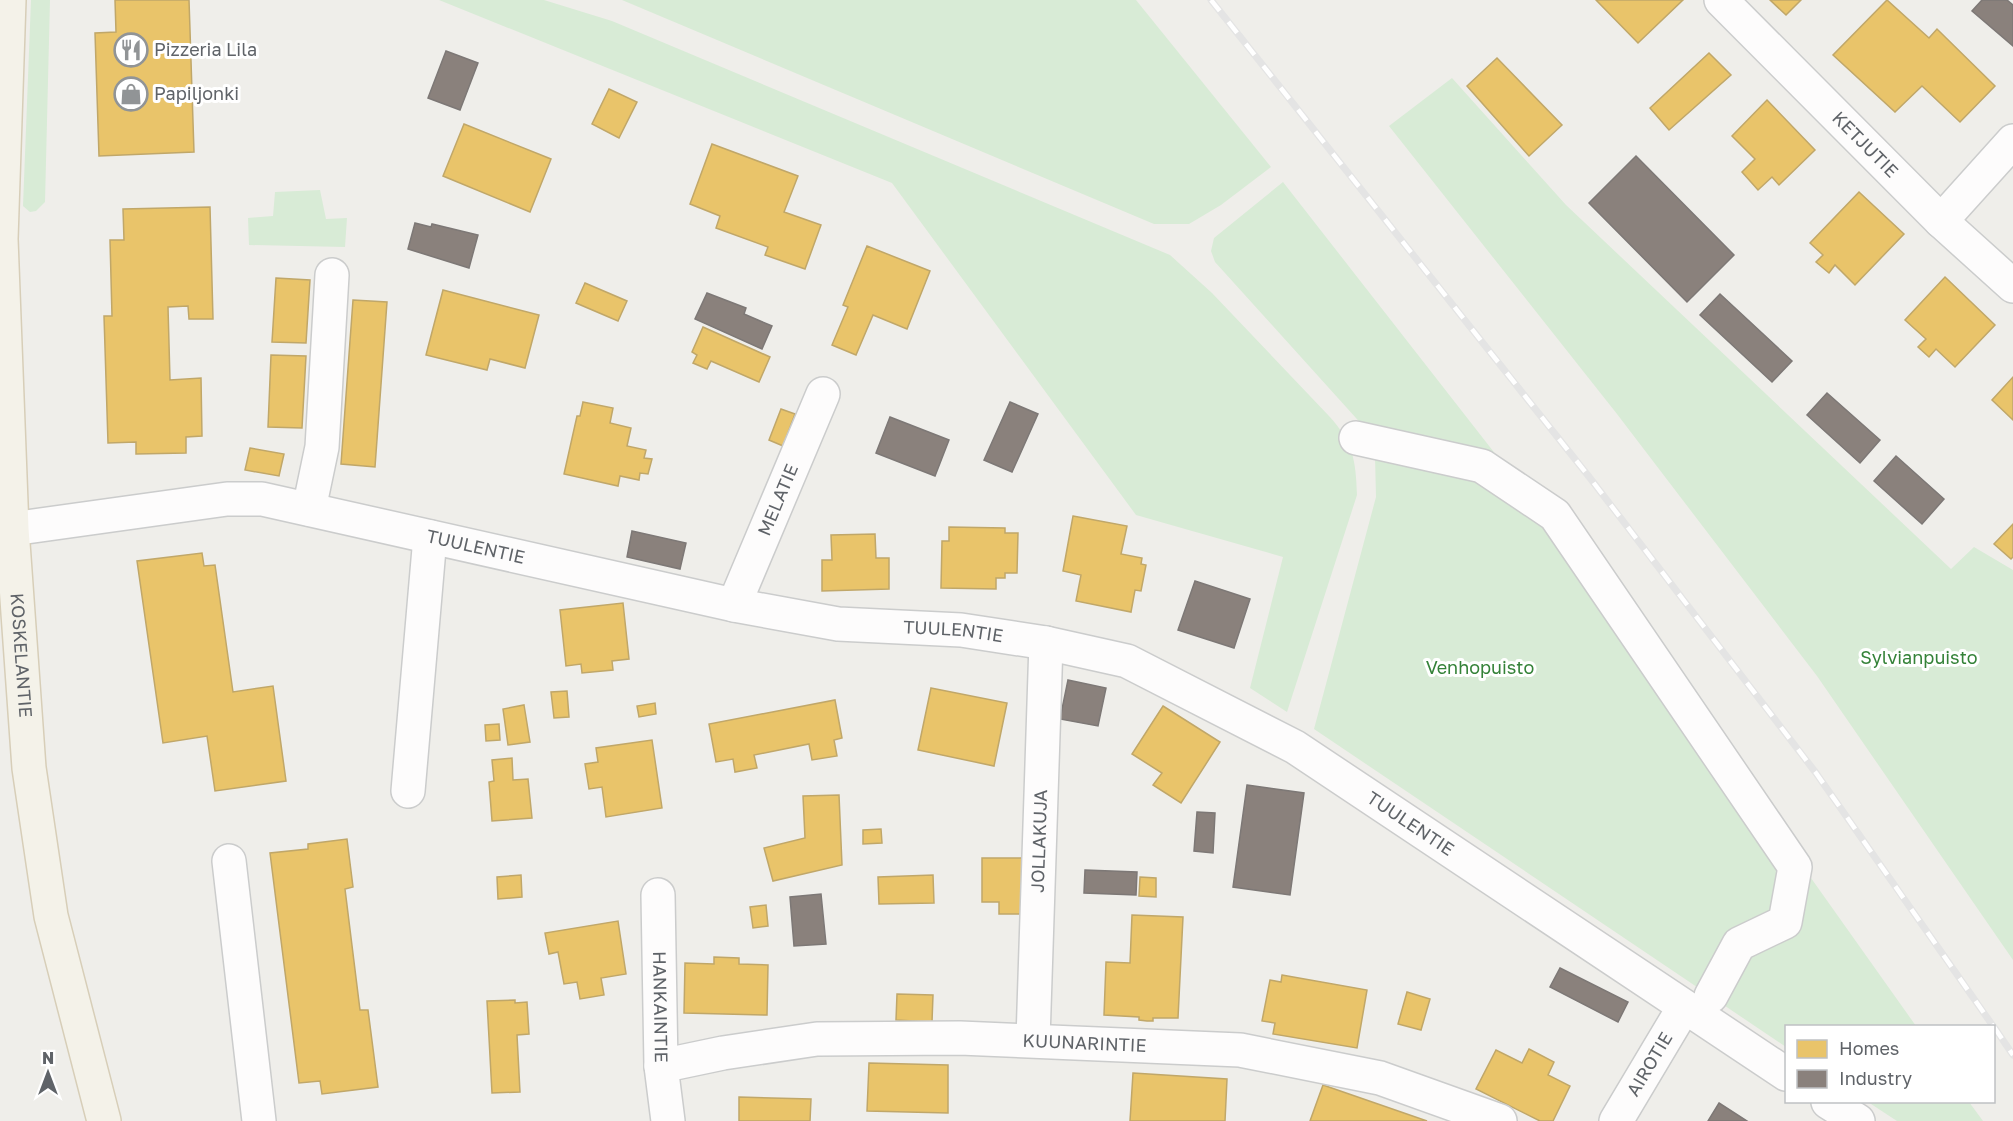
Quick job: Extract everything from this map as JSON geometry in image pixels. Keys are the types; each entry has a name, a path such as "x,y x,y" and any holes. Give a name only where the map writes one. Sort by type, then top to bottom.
{"main road":[{"name":"KOSKELANTIE","path":"9,0 1,239 12,529 29,768 49,905 104,1121"}],"street":[{"name":"KETJUTIE","path":"1721,0 1941,221 2013,286"},
{"path":"1941,221 2013,141"},
{"path":"309,509 322,447 332,275"},
{"name":"MELATIE","path":"734,605 823,394"},
{"name":"AIROTIE","path":"1356,438 1482,466 1555,515 1796,867 1785,922 1739,944 1616,1121"},
{"name":"TUULENTIE","path":"12,529 227,500 262,499 734,605 838,624 961,630 1046,643 1126,661 1295,747 1697,1002 1785,1073"},
{"path":"408,791 430,537"},
{"name":"JOLLAKUJA","path":"1033,1040 1046,643"},
{"path":"229,861 259,1121"},
{"name":"HANKAINTIE","path":"658,894 661,1066 668,1121"},
{"name":"KUUNARINTIE","path":"661,1066 723,1053 817,1039 1033,1040 1240,1050 1380,1078 1500,1121"},
{"path":"1831,1103 1857,1121"}],"green space":[{"path":"31,0 50,0 45,202 36,211 30,212 23,206"},
{"path":"439,0 544,0 612,21 1170,255 1212,293 1329,416 1343,434 1352,452 1357,495 1287,712 1250,688 1283,557 1136,515 892,183"},
{"path":"622,0 1136,0 1271,167 1221,205 1189,224 1154,224"},
{"name":"Sylvianpuisto","path":"1452,78 1566,205 1951,569 1974,547 2013,570 2013,960 1817,676 1617,414 1389,126"},
{"name":"Venhopuisto","path":"1283,182 1660,665 1915,1025 1785,1025 1785,1046 1314,729 1376,497 1375,456 1365,428 1215,262 1211,251 1214,238"},
{"path":"320,190 326,219 347,218 345,247 249,245 248,218 273,216 275,192"},
{"path":"1870,1103 1970,1103 1983,1121 1897,1121"}],"building: Homes":[{"path":"115,0 189,0 194,152 99,156 95,33 116,32"},
{"path":"1596,0 1683,0 1638,43"},
{"path":"1770,0 1801,0 1786,15"},
{"path":"1887,0 1929,38 1937,29 1995,86 1960,122 1922,86 1895,112 1833,55"},
{"path":"1709,53 1731,75 1669,130 1650,108"},
{"path":"1497,58 1562,125 1529,156 1467,86"},
{"path":"609,89 637,102 619,138 592,124"},
{"path":"1767,100 1815,150 1779,185 1772,177 1758,190 1742,172 1755,159 1732,136"},
{"path":"464,124 551,159 530,212 443,176"},
{"path":"712,144 798,176 784,212 821,225 805,269 765,255 768,247 716,228 720,216 690,204"},
{"path":"1859,192 1904,234 1855,285 1835,265 1829,273 1816,262 1823,255 1810,243"},
{"path":"210,207 213,319 189,319 188,306 168,307 170,380 201,378 202,436 186,437 186,453 136,454 136,442 108,443 104,316 112,316 110,240 124,240 123,209"},
{"path":"867,246 930,271 907,329 873,315 856,355 832,345 848,307 843,305"},
{"path":"1945,277 1995,325 1955,367 1936,349 1929,357 1918,347 1926,339 1905,320"},
{"path":"276,278 310,280 306,343 272,342"},
{"path":"585,283 627,301 618,321 576,303"},
{"path":"443,290 539,315 525,368 490,359 487,370 426,355"},
{"path":"353,300 387,302 375,467 341,464"},
{"path":"703,327 770,357 759,382 711,361 707,369 693,363 697,355 692,352"},
{"path":"271,355 306,356 302,428 268,427"},
{"path":"2013,377 2013,420 1992,400"},
{"path":"583,402 613,408 610,423 631,428 627,446 646,450 644,458 652,459 648,474 640,473 639,480 620,476 618,486 564,474 577,416 580,416"},
{"path":"781,409 795,414 783,446 769,440"},
{"path":"250,448 284,454 279,476 245,470"},
{"path":"1073,516 1127,526 1121,554 1142,558 1141,564 1146,565 1141,591 1135,590 1131,612 1076,601 1081,575 1063,571"},
{"path":"2013,524 2013,557 2011,559 1994,544"},
{"path":"949,527 1005,528 1005,533 1018,533 1017,573 1005,573 1005,578 996,578 996,589 941,588 942,541 949,541"},
{"path":"875,534 876,558 889,558 889,589 822,591 822,560 832,560 831,535"},
{"path":"202,553 204,566 215,565 233,692 273,686 286,781 215,791 207,736 163,743 137,561"},
{"path":"623,603 629,659 612,661 613,670 582,673 581,664 566,666 560,610"},
{"path":"931,688 1007,703 994,766 918,750"},
{"path":"567,691 569,717 554,718 551,692"},
{"path":"835,700 842,738 834,740 837,756 812,760 809,744 754,755 757,768 735,772 733,759 716,762 709,724"},
{"path":"655,703 656,714 639,717 637,706"},
{"path":"524,705 530,742 508,745 503,709"},
{"path":"1163,706 1220,742 1181,803 1153,785 1162,773 1132,754"},
{"path":"499,724 500,740 486,741 485,725"},
{"path":"652,740 662,808 606,817 602,787 589,789 585,764 598,762 596,748"},
{"path":"512,758 513,780 528,779 532,818 492,821 489,782 494,781 492,760"},
{"path":"839,795 842,865 773,881 764,848 805,838 803,796"},
{"path":"881,829 882,843 863,844 863,830"},
{"path":"347,839 353,887 345,889 360,1010 368,1010 378,1087 322,1094 320,1081 299,1083 270,853 308,849 308,844"},
{"path":"982,858 1025,858 1025,914 999,914 999,902 982,902"},
{"path":"521,875 522,897 498,899 497,877"},
{"path":"933,875 934,903 879,904 878,877"},
{"path":"1140,877 1156,878 1156,897 1139,896"},
{"path":"766,905 768,926 753,928 750,907"},
{"path":"1132,915 1183,917 1178,1018 1153,1018 1153,1021 1147,1021 1139,1020 1139,1017 1104,1015 1106,962 1130,963"},
{"path":"618,921 626,974 601,978 604,995 580,999 577,982 564,984 558,952 549,954 545,933"},
{"path":"714,957 739,958 739,964 768,965 767,1015 684,1013 685,963 714,964"},
{"path":"1282,975 1367,990 1357,1048 1273,1034 1275,1023 1262,1021 1270,980 1281,982"},
{"path":"1407,992 1430,999 1421,1030 1398,1024"},
{"path":"897,994 933,995 932,1022 896,1020"},
{"path":"515,1000 515,1003 527,1002 529,1034 517,1035 520,1092 492,1093 487,1001"},
{"path":"1529,1049 1554,1062 1548,1075 1570,1086 1553,1121 1540,1121 1476,1089 1496,1050 1522,1063"},
{"path":"869,1063 948,1065 948,1113 867,1111"},
{"path":"1133,1073 1227,1079 1225,1121 1130,1121"},
{"path":"1323,1085 1427,1121 1310,1121"},
{"path":"739,1097 811,1099 810,1121 739,1121"}],"building: Industry":[{"path":"1982,0 2007,0 2013,5 2013,46 1972,11"},
{"path":"446,51 478,63 460,110 428,98"},
{"path":"1636,156 1734,255 1687,302 1589,203"},
{"path":"415,223 431,227 432,224 478,235 469,268 408,249"},
{"path":"707,293 746,308 744,314 772,326 762,349 695,319"},
{"path":"1720,294 1792,361 1772,382 1700,315"},
{"path":"1827,393 1880,440 1860,463 1807,415"},
{"path":"1010,402 1038,414 1012,472 984,460"},
{"path":"890,417 949,440 935,476 876,453"},
{"path":"1896,456 1944,499 1922,524 1874,481"},
{"path":"632,531 686,543 680,569 627,557"},
{"path":"1195,581 1250,599 1234,648 1178,630"},
{"path":"1068,680 1106,688 1098,726 1060,719"},
{"path":"1247,785 1304,793 1290,895 1233,887"},
{"path":"1197,812 1215,813 1213,853 1194,851"},
{"path":"1085,870 1137,872 1136,895 1084,893"},
{"path":"821,894 826,944 794,946 790,897"},
{"path":"1560,968 1628,1002 1618,1022 1550,987"},
{"path":"1719,1103 1747,1121 1708,1121"}],"railway":[{"path":"1211,0 1590,478 1816,773 1992,1025"},
{"path":"1995,1028 2013,1055"}],"place":[{"name":"Pizzeria Lila","path":"131,50"},
{"name":"Papiljonki","path":"131,94"}]}
